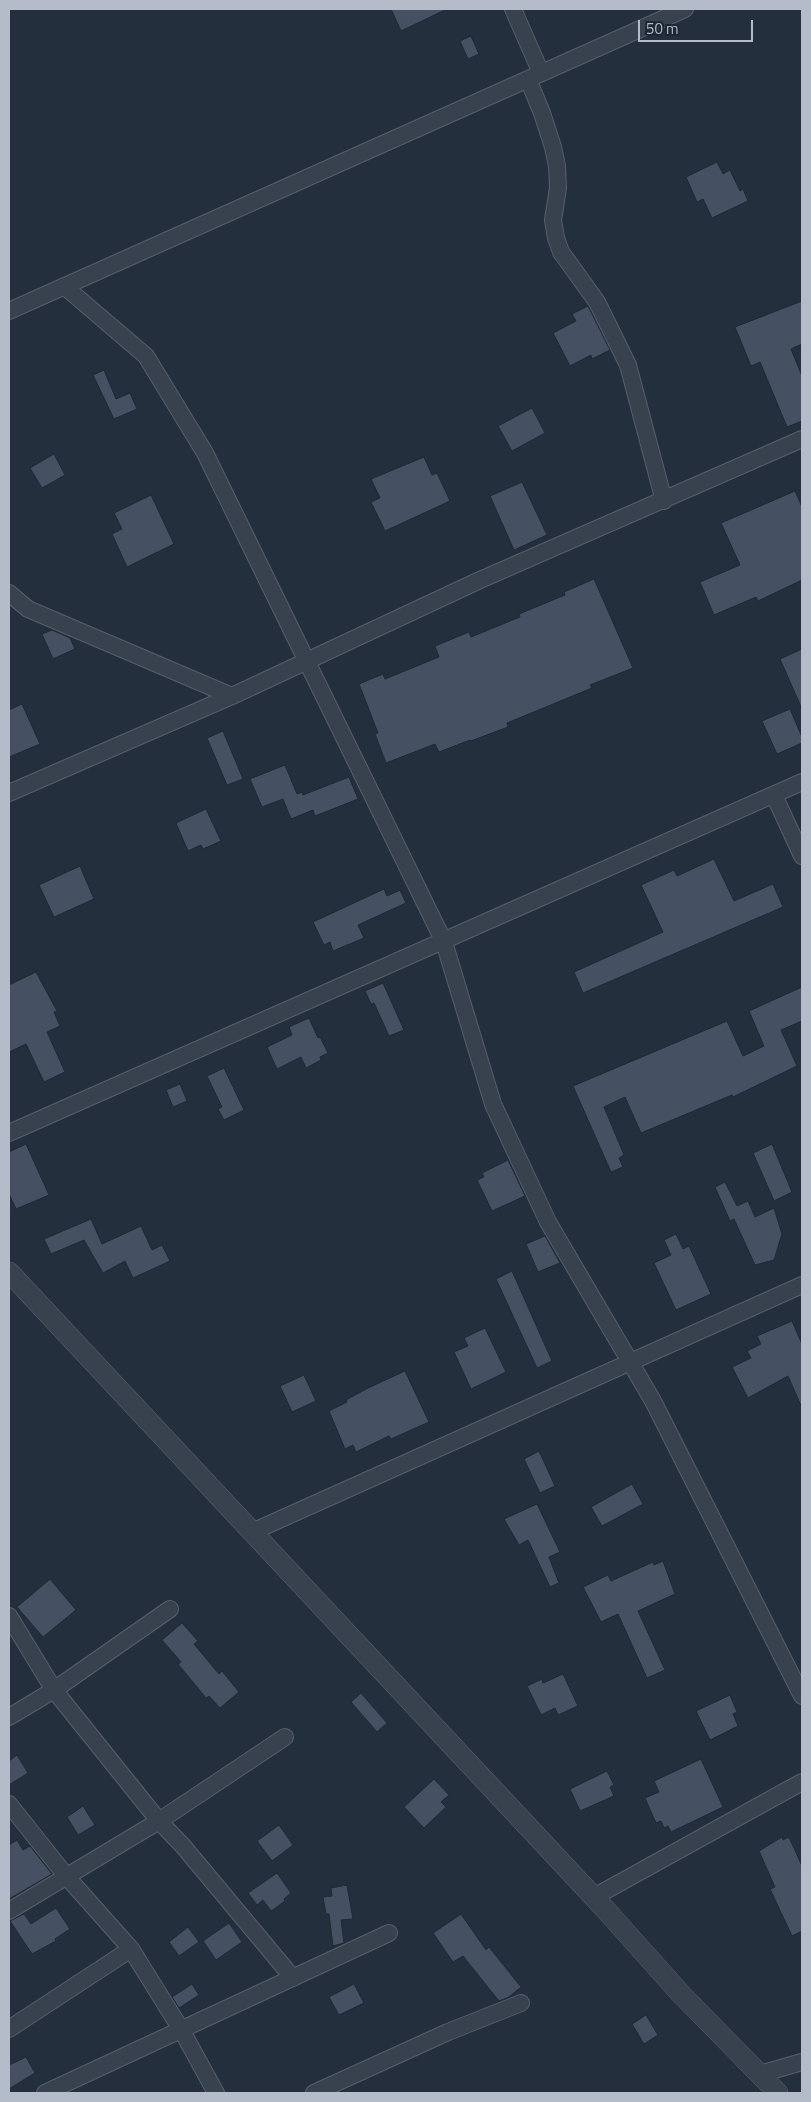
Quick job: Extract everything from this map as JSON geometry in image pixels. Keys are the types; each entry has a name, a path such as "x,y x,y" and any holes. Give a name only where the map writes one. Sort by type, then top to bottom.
{"street":[{"path":"512,9 534,76 553,147 558,188 553,220 556,238 561,252 597,302 628,364 664,501"},
{"path":"9,311 685,9"},
{"path":"64,286 146,356 205,453 308,660 444,942 493,1104 548,1222 653,1401 802,1696"},
{"path":"9,794 232,696 480,580 802,439"},
{"path":"9,593 28,609 232,696"},
{"path":"9,1133 802,782"},
{"path":"774,795 802,856"},
{"path":"12,1282 252,1532 594,1897 680,1993 778,2093"},
{"path":"252,1532 802,1285"},
{"path":"9,1717 54,1690 170,1609"},
{"path":"9,1616 54,1690 159,1821 183,1846 294,1978"},
{"path":"9,1911 159,1821 285,1737"},
{"path":"594,1897 802,1782"},
{"path":"9,1804 67,1877 131,1949 182,2031 216,2093"},
{"path":"45,2093 182,2031 389,1933"},
{"path":"9,2029 131,1949"},
{"path":"314,2093 448,2032 521,2003"},
{"path":"760,2074 802,2062"}],"building":[{"path":"391,9 447,9 401,31"},
{"path":"471,36 479,54 468,59 460,41"},
{"path":"717,162 723,174 730,170 740,191 743,189 748,201 712,218 703,199 697,202 686,177"},
{"path":"802,301 802,344 791,349 802,376 802,421 787,427 760,362 751,366 735,327"},
{"path":"588,306 610,350 592,359 591,355 570,366 553,333 576,321 572,314"},
{"path":"104,370 116,399 130,393 137,409 114,419 93,375"},
{"path":"532,408 545,433 512,451 498,426"},
{"path":"54,454 65,475 42,488 30,468"},
{"path":"424,457 432,475 437,473 450,501 385,531 371,502 380,498 371,479"},
{"path":"522,482 547,535 514,550 490,496"},
{"path":"795,491 802,507 802,580 758,601 756,597 714,615 700,582 740,565 721,523"},
{"path":"151,495 174,544 127,567 112,534 122,529 114,513"},
{"path":"594,579 633,668 590,685 592,688 507,723 508,727 439,752 435,744 386,763 375,734 378,733 359,684 383,674 385,679 439,657 435,646 469,632 471,637 520,617 519,614 565,595 564,592"},
{"path":"52,630 70,638 75,649 53,659 42,634"},
{"path":"802,649 802,709 780,659"},
{"path":"22,704 40,744 9,757 9,710"},
{"path":"790,709 802,737 802,743 777,754 762,721"},
{"path":"223,731 243,779 227,785 207,738"},
{"path":"285,765 297,794 302,792 303,795 349,777 358,799 315,816 313,810 291,819 283,799 262,807 250,779"},
{"path":"206,809 221,841 203,849 201,845 188,851 176,823"},
{"path":"714,859 734,901 773,884 783,907 583,993 574,972 663,932 641,885 674,870 677,876"},
{"path":"80,866 94,899 54,917 39,885"},
{"path":"384,889 387,896 400,890 406,903 358,925 364,938 333,951 330,942 324,945 313,922"},
{"path":"36,972 57,1011 54,1012 60,1026 47,1032 65,1072 44,1082 26,1044 9,1052 9,985"},
{"path":"383,983 404,1030 389,1036 374,1003 371,1004 365,991"},
{"path":"802,987 802,1021 781,1030 797,1066 733,1097 732,1095 641,1133 625,1097 604,1107 624,1155 619,1158 623,1167 611,1172 573,1086 727,1021 743,1056 764,1046 749,1011"},
{"path":"309,1018 318,1038 320,1037 328,1053 320,1057 321,1060 306,1068 301,1057 277,1069 267,1047 292,1035 289,1027"},
{"path":"224,1068 244,1110 224,1120 218,1109 222,1107 207,1076"},
{"path":"180,1084 187,1101 173,1107 166,1090"},
{"path":"26,1144 49,1195 16,1209 9,1194 9,1152"},
{"path":"772,1144 792,1192 774,1201 753,1153"},
{"path":"508,1160 525,1196 492,1211 477,1180 484,1177 482,1173"},
{"path":"725,1182 737,1206 748,1201 755,1217 774,1208 782,1234 774,1260 755,1265 734,1219 730,1221 715,1187"},
{"path":"91,1219 102,1244 141,1226 152,1250 162,1245 170,1261 133,1278 125,1261 103,1273 84,1240 51,1254 44,1239"},
{"path":"676,1234 683,1249 689,1246 711,1294 676,1310 654,1263 671,1255 664,1240"},
{"path":"545,1236 560,1263 538,1272 526,1244"},
{"path":"512,1271 552,1361 537,1368 496,1279"},
{"path":"792,1321 802,1344 802,1408 788,1376 748,1398 732,1367 751,1358 747,1351 761,1344 757,1336"},
{"path":"485,1328 506,1372 471,1389 454,1352 468,1346 464,1338"},
{"path":"405,1371 429,1422 391,1439 389,1436 356,1452 353,1445 345,1449 329,1411 368,1388"},
{"path":"304,1375 316,1401 292,1412 280,1386"},
{"path":"539,1451 555,1486 540,1493 524,1459"},
{"path":"632,1484 643,1504 602,1526 591,1507"},
{"path":"537,1504 560,1552 549,1557 559,1583 550,1587 528,1540 519,1545 504,1519"},
{"path":"663,1561 675,1594 638,1611 665,1670 647,1678 618,1614 601,1622 583,1587 608,1575 611,1581 653,1562 654,1565"},
{"path":"50,1579 76,1610 43,1637 17,1607"},
{"path":"182,1623 198,1641 194,1644 219,1674 222,1671 239,1692 220,1708 209,1696 206,1698 178,1664 181,1662 162,1640"},
{"path":"563,1674 578,1706 558,1715 555,1708 541,1715 527,1686 542,1679 543,1683"},
{"path":"361,1693 387,1723 377,1732 351,1702"},
{"path":"730,1695 737,1712 733,1714 738,1726 710,1740 696,1711"},
{"path":"17,1755 28,1773 9,1785 9,1761"},
{"path":"701,1759 723,1807 671,1832 668,1826 664,1828 661,1821 656,1823 645,1798 659,1792 654,1781"},
{"path":"607,1771 614,1785 610,1787 614,1796 580,1811 570,1789"},
{"path":"434,1779 449,1795 441,1802 446,1807 424,1828 404,1807"},
{"path":"83,1806 95,1825 78,1835 67,1817"},
{"path":"279,1825 293,1845 272,1861 257,1841"},
{"path":"782,1837 783,1840 789,1837 802,1866 802,1931 792,1936 770,1889 775,1887 759,1851"},
{"path":"17,1840 23,1850 30,1846 52,1874 9,1899 9,1845"},
{"path":"277,1873 291,1893 284,1899 285,1901 271,1911 263,1900 257,1905 248,1893"},
{"path":"347,1885 353,1919 341,1920 344,1943 333,1946 329,1914 326,1914 323,1897 332,1896 331,1888"},
{"path":"56,1908 70,1929 55,1939 56,1941 32,1954 10,1921 24,1914 31,1924"},
{"path":"461,1914 486,1950 489,1947 521,1987 509,1997 499,2001 463,1956 453,1962 433,1933"},
{"path":"229,1923 242,1942 216,1960 203,1941"},
{"path":"188,1927 199,1942 179,1956 169,1942"},
{"path":"192,1984 199,1995 179,2008 172,1997"},
{"path":"354,1984 364,2003 339,2015 329,1997"},
{"path":"646,2015 658,2035 644,2044 632,2024"},
{"path":"26,2057 35,2073 9,2089 9,2065"}]}
